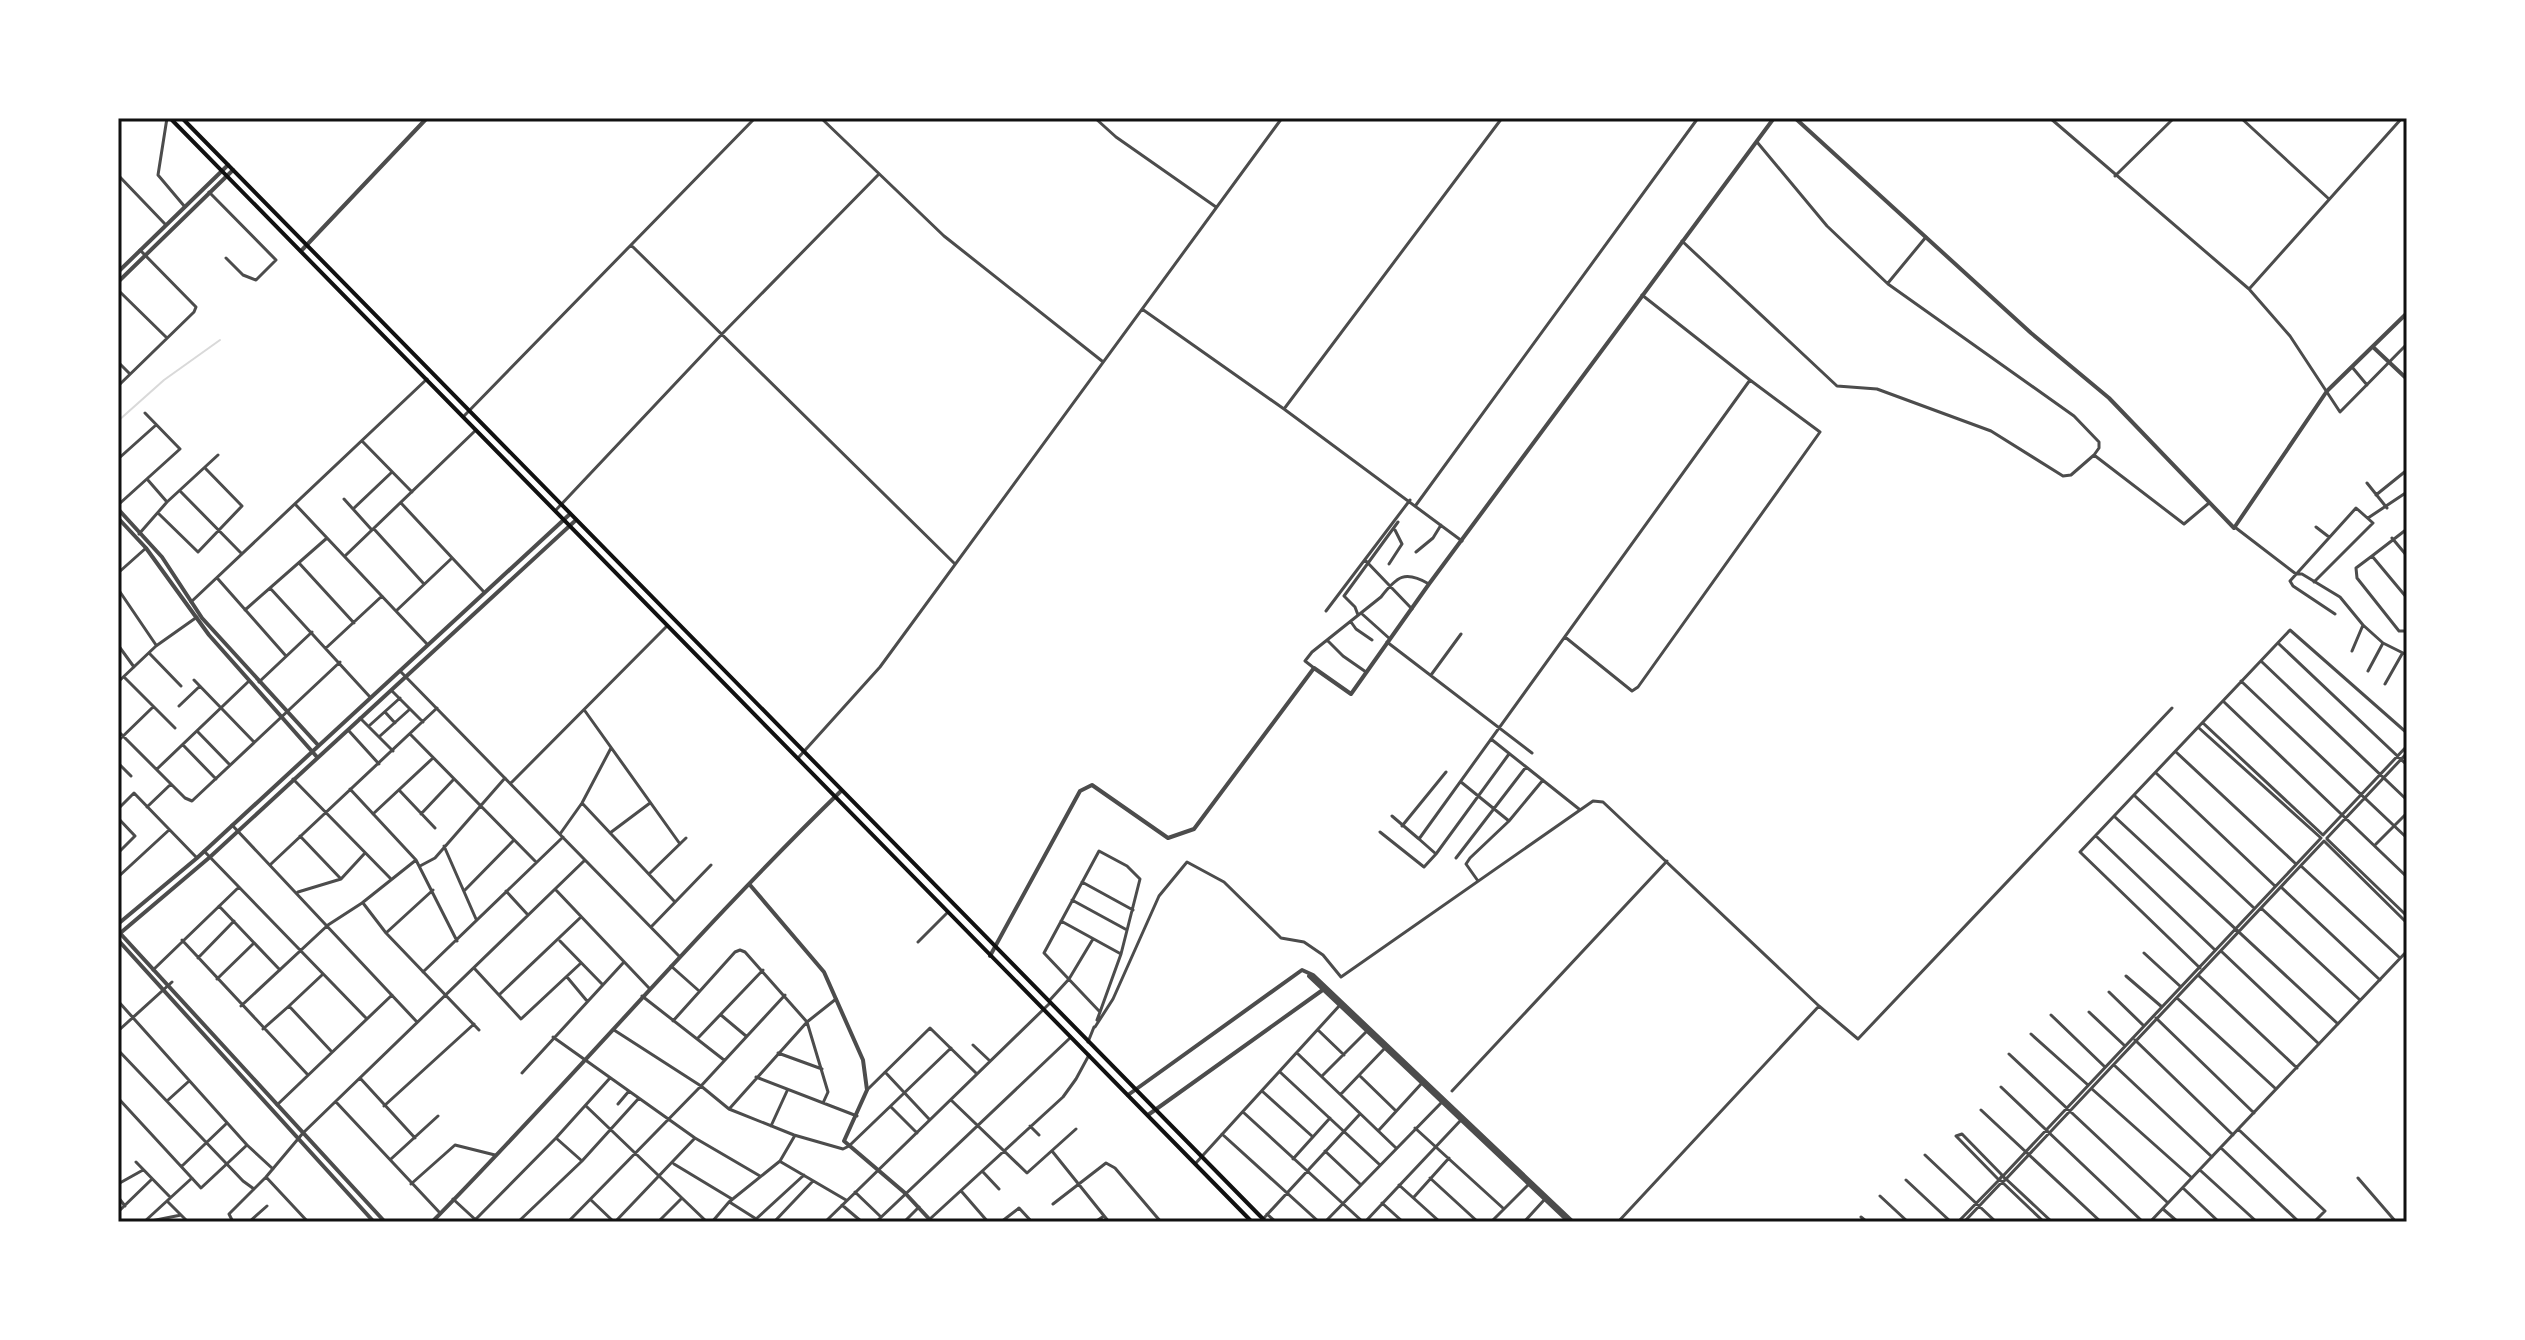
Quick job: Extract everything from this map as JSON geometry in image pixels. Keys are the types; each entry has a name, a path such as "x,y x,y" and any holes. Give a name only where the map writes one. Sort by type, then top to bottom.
{"main road":[{"path":"169,118 1252,1222"},
{"path":"182,118 1155,1111 1266,1218"},
{"path":"665,623 669,615"}],"street":[{"path":"169,118 158,175 185,207"},
{"path":"301,251 427,118"},
{"path":"463,417 755,118"},
{"path":"821,118 955,245 1103,362"},
{"path":"1095,118 1116,137 1216,207"},
{"path":"798,758 880,667 1282,118"},
{"path":"1284,409 1502,118"},
{"path":"1416,505 1698,118"},
{"path":"1429,584 1414,575 1406,575 1389,586 1305,661 1351,694 1774,118"},
{"path":"1795,118 2031,333 2109,398 2234,528 2296,574 2340,597 2383,643 2404,654 2385,684"},
{"path":"2050,118 2249,289 2290,336 2340,412 2407,344"},
{"path":"2115,176 2174,118"},
{"path":"2241,118 2329,199"},
{"path":"2249,289 2402,118"},
{"path":"1682,241 1837,386 1877,389 1991,431 2063,476 2071,475 2094,455 2099,442 2067,410 1888,284 1827,226 1757,142"},
{"path":"118,282 209,192 228,165"},
{"path":"118,272 185,207 224,173 233,170"},
{"path":"555,511 879,174"},
{"path":"118,175 166,225"},
{"path":"209,192 276,260 256,280 243,275 226,258"},
{"path":"1888,284 1926,237"},
{"path":"631,245 955,564"},
{"path":"118,386 196,307 140,250"},
{"path":"118,290 167,339"},
{"path":"1565,637 1632,691 1638,687 1820,432 1642,295"},
{"path":"1142,309 1410,500 1462,541"},
{"path":"2234,528 2327,391 2407,313"},
{"path":"2373,347 2407,379"},
{"path":"118,362 130,374"},
{"path":"2352,367 2367,385"},
{"path":"187,606 427,379"},
{"path":"1419,839 1750,380"},
{"path":"145,413 180,449 118,507 121,521 162,557 198,616 249,681 317,757"},
{"path":"118,459 156,425"},
{"path":"345,556 476,430"},
{"path":"362,441 412,492"},
{"path":"138,535 167,502 218,455"},
{"path":"2094,455 2184,524 2209,502"},
{"path":"158,513 198,552 242,506 205,468"},
{"path":"2376,495 2407,470"},
{"path":"353,509 392,472"},
{"path":"147,479 167,502"},
{"path":"2367,483 2387,508"},
{"path":"181,492 242,554"},
{"path":"2368,518 2407,492"},
{"path":"344,499 424,584"},
{"path":"1326,611 1410,500"},
{"path":"401,503 484,592"},
{"path":"295,504 429,645"},
{"path":"2314,582 2373,523 2356,508 2290,581 2335,614"},
{"path":"118,924 197,858 570,514"},
{"path":"119,935 210,857 576,520"},
{"path":"1398,522 1344,596 1388,640 1532,753"},
{"path":"1389,564 1402,544 1392,523"},
{"path":"1416,552 1433,538 1441,525"},
{"path":"2316,527 2329,537"},
{"path":"2407,529 2356,568 2357,578 2399,631 2407,631"},
{"path":"138,535 187,606 323,751"},
{"path":"245,610 327,538"},
{"path":"2392,538 2407,556"},
{"path":"118,573 146,548"},
{"path":"2372,556 2407,598"},
{"path":"396,611 452,558"},
{"path":"1365,560 1412,609"},
{"path":"299,563 354,623"},
{"path":"218,579 286,656"},
{"path":"270,588 370,697"},
{"path":"118,589 156,646"},
{"path":"326,648 382,596"},
{"path":"118,682 156,646 198,616"},
{"path":"1351,622 1372,640"},
{"path":"511,783 585,711 665,623"},
{"path":"2352,651 2363,625"},
{"path":"2201,969 2080,852 2288,632 2294,631 2407,733"},
{"path":"259,682 312,632"},
{"path":"1431,675 1461,634"},
{"path":"1327,640 1366,672"},
{"path":"2278,643 2407,765"},
{"path":"2368,671 2383,643"},
{"path":"118,645 134,667"},
{"path":"150,654 181,686"},
{"path":"2261,661 2407,800"},
{"path":"118,731 192,801 340,662"},
{"path":"990,956 1080,791 1092,785 1168,838 1194,829 1314,668"},
{"path":"401,672 680,957"},
{"path":"124,677 175,728"},
{"path":"194,680 254,742"},
{"path":"157,769 249,681"},
{"path":"2241,681 2407,838"},
{"path":"179,706 200,686"},
{"path":"391,690 423,722"},
{"path":"369,727 400,698"},
{"path":"2223,701 2407,877"},
{"path":"118,741 153,707"},
{"path":"271,864 437,708"},
{"path":"1095,1027 1113,999 1159,896 1187,862 1224,882 1281,938 1304,942 1323,955 1341,977 1593,801 1603,802 1858,1039 2172,708"},
{"path":"379,737 410,709"},
{"path":"585,711 680,844"},
{"path":"385,712 395,723"},
{"path":"360,718 393,751"},
{"path":"2203,723 2407,916"},
{"path":"2199,728 2324,838 2407,923"},
{"path":"348,729 379,764"},
{"path":"197,731 230,765"},
{"path":"411,735 536,862"},
{"path":"1491,739 1580,810"},
{"path":"183,745 216,779"},
{"path":"2090,1087 2144,1026 2198,975 2215,950 2301,866 2407,746"},
{"path":"423,972 561,836 611,748"},
{"path":"2176,752 2296,864"},
{"path":"2399,758 2407,753"},
{"path":"1380,832 1424,867 1509,754"},
{"path":"373,814 433,758"},
{"path":"118,763 131,776"},
{"path":"1456,858 1526,767"},
{"path":"1402,826 1446,772"},
{"path":"2156,773 2275,886"},
{"path":"420,866 435,858 505,778"},
{"path":"293,779 392,880"},
{"path":"421,814 454,779"},
{"path":"1478,881 1466,864 1509,821 1543,780"},
{"path":"1461,782 1509,821"},
{"path":"147,807 172,784"},
{"path":"350,789 416,860 457,941"},
{"path":"399,790 435,828"},
{"path":"432,1222 587,1060 642,996 841,791"},
{"path":"118,809 134,793 197,858"},
{"path":"2135,795 2254,908"},
{"path":"582,803 675,902"},
{"path":"610,833 650,803"},
{"path":"2375,846 2407,813"},
{"path":"1392,816 1436,854"},
{"path":"2114,817 2338,1024"},
{"path":"118,818 135,836 118,853"},
{"path":"232,825 417,1022"},
{"path":"118,877 169,830"},
{"path":"300,836 341,879"},
{"path":"2096,836 2215,950"},
{"path":"649,874 686,838"},
{"path":"1964,1222 2114,1065 2162,1007 2221,951 2254,908 2324,838"},
{"path":"464,891 514,840"},
{"path":"444,846 477,921"},
{"path":"204,851 366,1018"},
{"path":"1088,1042 1095,1027 1121,954 1140,879 1127,866 1099,851 1094,855 1044,953 1100,1012"},
{"path":"297,893 341,879 365,853"},
{"path":"241,1006 328,925 362,903 416,860"},
{"path":"230,1221 229,1214 303,1133 585,860"},
{"path":"1452,1091 1667,861"},
{"path":"651,927 711,865"},
{"path":"2301,866 2400,958"},
{"path":"1082,882 1133,910"},
{"path":"750,885 824,972 863,1060 867,1090"},
{"path":"153,970 239,887"},
{"path":"2281,887 2380,980"},
{"path":"555,889 650,988"},
{"path":"386,933 433,890"},
{"path":"506,891 529,915"},
{"path":"1072,900 1127,930"},
{"path":"362,903 386,933 479,1030"},
{"path":"219,905 280,970"},
{"path":"2261,908 2360,1000"},
{"path":"918,942 948,912"},
{"path":"499,995 581,917"},
{"path":"198,958 234,921"},
{"path":"1061,921 1121,954"},
{"path":"119,935 170,984 385,1222"},
{"path":"119,935 163,990 374,1222"},
{"path":"828,1221 1043,1010 1069,979 1093,939"},
{"path":"182,940 308,1075"},
{"path":"559,940 602,984"},
{"path":"217,979 254,943"},
{"path":"673,1021 740,950 763,970 807,1022 828,1092 823,1103"},
{"path":"2221,951 2319,1044"},
{"path":"2150,1222 2407,951"},
{"path":"2144,953 2181,987"},
{"path":"522,1073 624,962"},
{"path":"474,968 521,1019 581,963"},
{"path":"671,966 699,991"},
{"path":"698,1038 763,970"},
{"path":"1128,1095 1302,970 1325,988 1571,1222"},
{"path":"263,1029 322,974"},
{"path":"2198,975 2297,1068"},
{"path":"2126,976 2162,1007"},
{"path":"567,977 587,1001"},
{"path":"118,1031 170,984"},
{"path":"1325,988 1571,1222"},
{"path":"1148,1115 1325,988"},
{"path":"2109,992 2144,1026"},
{"path":"277,1105 392,995"},
{"path":"568,1222 785,995"},
{"path":"642,996 724,1060"},
{"path":"2177,998 2276,1089"},
{"path":"729,1109 807,1022 836,999"},
{"path":"118,1001 247,1145 273,1169"},
{"path":"1195,1164 1340,1005"},
{"path":"289,1006 332,1052"},
{"path":"1618,1222 1819,1006"},
{"path":"2089,1012 2125,1046"},
{"path":"721,1014 746,1036"},
{"path":"2051,1015 2105,1067"},
{"path":"2155,1017 2254,1113"},
{"path":"384,1106 474,1024"},
{"path":"977,1074 930,1028 867,1090 844,1141 905,1193 931,1220 1063,1097 1089,1055"},
{"path":"613,1029 701,1086 729,1109 794,1135 838,1148 849,1146 951,1048"},
{"path":"1318,1030 1344,1055"},
{"path":"1322,1077 1367,1031"},
{"path":"2031,1034 2192,1178"},
{"path":"553,1037 695,1138 760,1176"},
{"path":"876,1222 1070,1038"},
{"path":"2135,1039 2233,1135"},
{"path":"973,1045 990,1061"},
{"path":"1340,1095 1385,1048"},
{"path":"118,1050 254,1189"},
{"path":"778,1053 822,1069"},
{"path":"1297,1053 1396,1148"},
{"path":"2009,1054 2168,1203"},
{"path":"2114,1065 2212,1157"},
{"path":"885,1072 930,1120"},
{"path":"1280,1072 1380,1165"},
{"path":"1359,1075 1396,1111"},
{"path":"756,1077 857,1116"},
{"path":"360,1078 415,1138"},
{"path":"453,1199 476,1221 610,1078"},
{"path":"167,1101 190,1081"},
{"path":"1378,1131 1422,1083"},
{"path":"2001,1087 2143,1222"},
{"path":"618,1104 629,1091"},
{"path":"771,1126 787,1091"},
{"path":"1262,1091 1313,1137"},
{"path":"118,1098 201,1188 247,1145"},
{"path":"518,1222 582,1161 639,1098"},
{"path":"951,1100 1027,1173 1076,1129"},
{"path":"1325,1222 1443,1101"},
{"path":"336,1102 440,1213"},
{"path":"586,1106 681,1199 709,1222 780,1161 794,1135"},
{"path":"890,1106 917,1133"},
{"path":"1981,1110 2101,1222"},
{"path":"1243,1112 1364,1222 1461,1120"},
{"path":"1276,1222 1266,1218 1360,1114"},
{"path":"390,1160 438,1116"},
{"path":"1293,1159 1330,1118"},
{"path":"182,1166 227,1123"},
{"path":"1030,1126 1039,1135"},
{"path":"1415,1128 1504,1209"},
{"path":"2238,1129 2325,1211 2314,1222"},
{"path":"1222,1134 1319,1222"},
{"path":"2044,1222 2002,1179 1962,1134 1956,1136 2002,1179 2052,1222"},
{"path":"556,1138 582,1161"},
{"path":"590,1199 615,1222 695,1138"},
{"path":"411,1184 455,1145 497,1155"},
{"path":"2221,1148 2299,1222"},
{"path":"1052,1151 1109,1222"},
{"path":"1325,1151 1361,1185"},
{"path":"1925,1155 1996,1222"},
{"path":"1413,1198 1449,1158"},
{"path":"780,1161 846,1200"},
{"path":"136,1162 188,1222"},
{"path":"673,1163 761,1222"},
{"path":"1053,1204 1106,1163 1115,1168 1161,1222"},
{"path":"118,1184 143,1170"},
{"path":"2200,1170 2257,1222"},
{"path":"983,1172 999,1189"},
{"path":"756,1219 804,1175"},
{"path":"266,1177 308,1222"},
{"path":"145,1222 192,1178"},
{"path":"1430,1178 1478,1222"},
{"path":"2358,1178 2396,1222"},
{"path":"118,1212 152,1179"},
{"path":"1906,1180 1951,1222"},
{"path":"774,1222 813,1181"},
{"path":"1491,1222 1529,1184"},
{"path":"1399,1185 1440,1222"},
{"path":"2183,1188 2219,1222"},
{"path":"855,1192 881,1217"},
{"path":"962,1192 988,1222"},
{"path":"1880,1196 1908,1222"},
{"path":"118,1197 125,1206"},
{"path":"660,1221 681,1199"},
{"path":"1524,1222 1545,1199"},
{"path":"1382,1203 1403,1222"},
{"path":"842,1205 862,1222"},
{"path":"1958,1222 1978,1205"},
{"path":"249,1222 267,1206"},
{"path":"905,1222 919,1207"},
{"path":"1001,1222 1019,1208 1032,1222"},
{"path":"2163,1209 2178,1222"},
{"path":"145,1222 181,1215"},
{"path":"1095,1222 1104,1216"},
{"path":"1861,1217 1867,1222"}],"waterway":[{"path":"118,421 164,380 220,340"}]}
